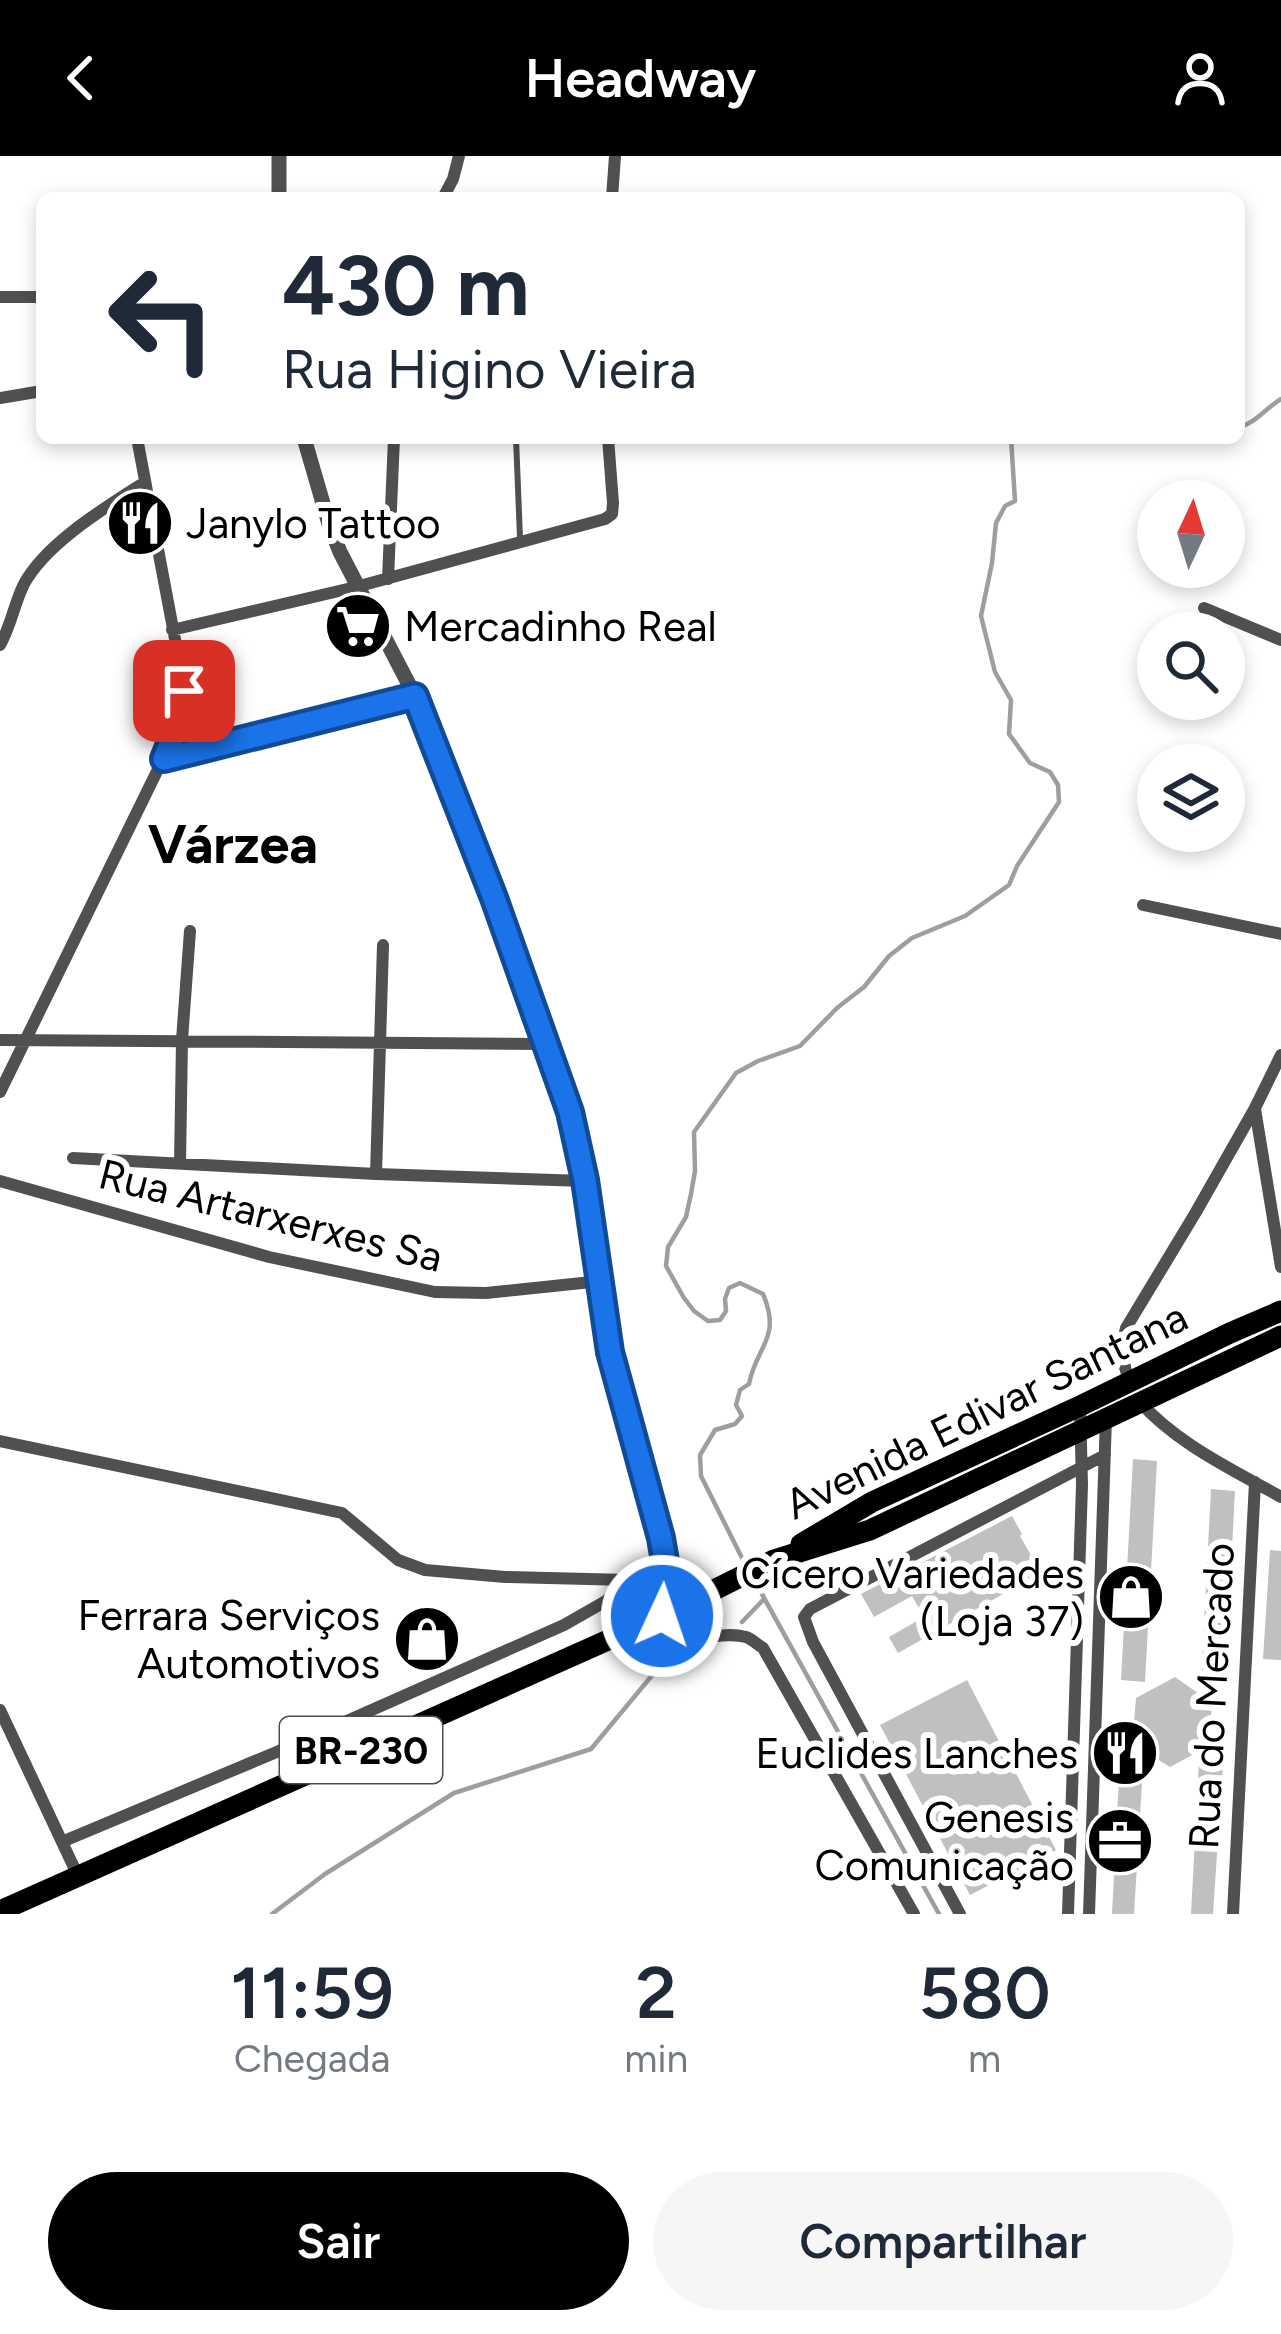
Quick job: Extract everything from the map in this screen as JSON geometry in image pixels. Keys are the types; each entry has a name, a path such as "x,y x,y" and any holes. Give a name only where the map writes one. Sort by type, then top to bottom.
{"highway":[{"name":"Avenida Edivar Santana","path":"770,1562 870,1530 1082,1430 1106,1418 1135,1391 1281,1311"},
{"name":"Avenida Edivar Santana","path":"770,1562 872,1502 1080,1406 1135,1391 1281,1336"},
{"name":"BR-230","path":"0,1911 662,1616 770,1562"}],"street":[{"path":"278,156 279,192"},
{"path":"445,192 460,156"},
{"path":"613,192 616,156"},
{"path":"0,297 36,297"},
{"path":"0,398 36,392"},
{"path":"0,1092 179,722 184,691 138,444"},
{"path":"306,444 328,524 415,696 570,1112 614,1370 657,1518 667,1573 662,1616 678,1635 742,1636 763,1648 914,1914"},
{"path":"388,579 394,444"},
{"path":"172,630 388,579 605,519 612,514 608,444"},
{"path":"0,645 26,582 40,563 84,524 145,482"},
{"path":"1204,608 1281,640"},
{"path":"164,759 415,696"},
{"path":"1143,905 1281,934"},
{"path":"180,1163 190,932"},
{"path":"376,1174 383,945"},
{"path":"0,1040 548,1044"},
{"path":"1281,1055 1126,1328 1122,1346 1123,1363 1135,1391 1156,1420 1281,1497"},
{"path":"1255,1108 1281,1267"},
{"path":"73,1159 585,1180"},
{"name":"Rua Artarxerxes Sa","path":"0,1181 269,1257 435,1292 486,1293 601,1281"},
{"path":"1068,1914 1080,1406"},
{"path":"1089,1914 1106,1418"},
{"path":"0,1441 341,1514 398,1560 425,1570 628,1580 667,1573"},
{"path":"960,1914 813,1642 804,1617 1105,1455"},
{"name":"Rua do Mercado","path":"1233,1914 1255,1482"},
{"path":"64,1841 564,1625 606,1601 628,1580"},
{"path":"0,1709 78,1876"},
{"path":"1074,1717 1096,1717"}],"lane":[{"path":"517,444 520,542"}],"building":[{"path":"1133,1459 1157,1461 1145,1682 1121,1680"},
{"path":"1211,1489 1235,1491 1225,1685 1201,1683"},
{"path":"1012,1516 1041,1573 898,1653 889,1637 924,1617 912,1596 874,1617 861,1594"},
{"path":"1270,1550 1281,1551 1281,1660 1263,1659"},
{"path":"1175,1677 1212,1703 1209,1746 1170,1767 1144,1751 1134,1914 1112,1914 1120,1758 1131,1759 1136,1698"},
{"path":"967,1680 1056,1850 970,1895 880,1725"},
{"path":"1199,1762 1223,1764 1213,1914 1191,1914"}],"waterway":[{"path":"1245,424 1281,399"},
{"path":"747,1568 701,1476 700,1455 715,1430 735,1424 742,1416 736,1405 740,1390 749,1384 770,1322 763,1294 740,1283 729,1288 720,1320 708,1321 684,1298 666,1266 668,1247 686,1217 691,1194 694,1132 736,1073 800,1046 912,938 965,916 1009,885 1059,802 1058,785 1050,772 1030,763 1009,734 1011,700 995,672 981,616 996,523 1005,506 1015,501 1011,444"},
{"path":"753,1578 939,1914"},
{"path":"742,1622 763,1600"},
{"path":"272,1914 325,1874 454,1793 591,1749 664,1661"}],"place":[{"name":"Janylo Tattoo","path":"140,523"},
{"name":"Mercadinho Real","path":"358,626"},
{"name":"Cícero Variedades (Loja 37)","path":"1131,1597"},
{"name":"Ferrara Serviços Automotivos","path":"427,1639"},
{"name":"Euclides Lanches","path":"1125,1753"},
{"name":"Genesis Comunicação","path":"1120,1841"}],"district":[{"name":"Várzea","path":"233,844"}],"route":[{"path":"184,691 179,722 164,759 415,696 570,1112 585,1180 610,1352 661,1538 667,1573 662,1616"}]}
